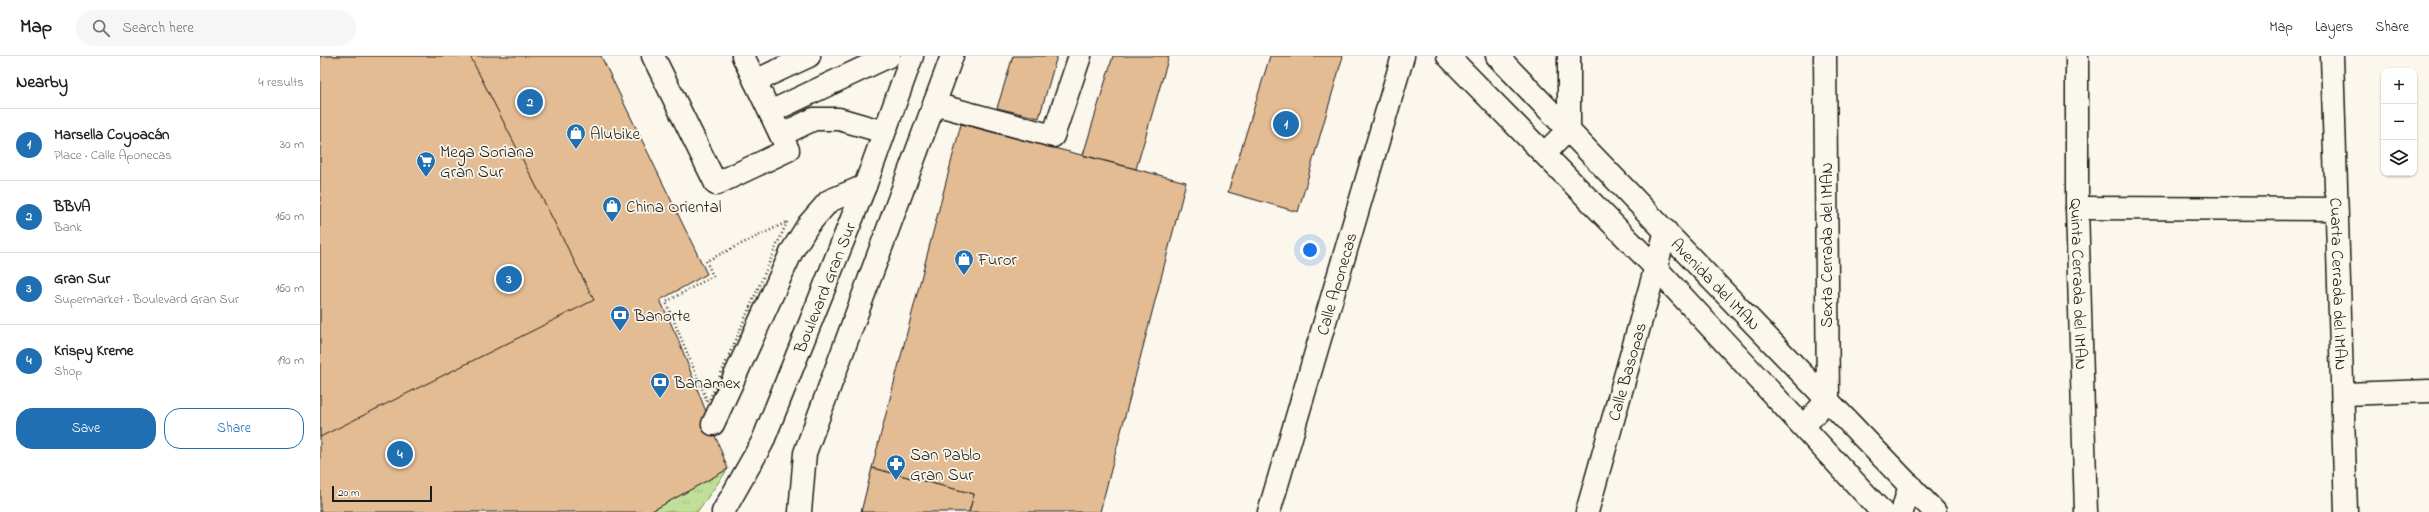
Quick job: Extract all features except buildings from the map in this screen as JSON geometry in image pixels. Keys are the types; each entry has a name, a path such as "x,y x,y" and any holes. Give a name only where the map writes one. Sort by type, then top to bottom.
{"street":[{"path":"653,56 716,184 788,150 742,56"},
{"path":"755,81 809,56"},
{"path":"770,112 888,56"},
{"name":"Boulevard Gran Sur","path":"722,512 762,443 865,186 912,56"},
{"path":"800,512 805,453 952,56"},
{"path":"934,104 1053,136 1080,56"},
{"name":"Calle Aponecas","path":"1269,512 1403,56"},
{"name":"Avenida del IMAN","path":"1448,56 1545,153 1655,267 1804,426 1882,512"},
{"name":"Avenida del IMAN","path":"1497,56 1828,399 1934,512"},
{"path":"1545,153 1569,129 1569,56"},
{"name":"Sexta Cerrada del IMAN","path":"1825,56 1828,399"},
{"name":"Quinta Cerrada del IMAN","path":"2077,56 2077,208 2086,512"},
{"name":"Cuarta Cerrada del IMAN","path":"2332,56 2336,209 2344,394 2346,512"},
{"path":"781,135 814,119 839,119 884,132"},
{"path":"713,424 792,251 808,225 829,201 865,186"},
{"path":"2077,208 2336,209"},
{"name":"Calle Basopas","path":"1587,512 1666,231"},
{"path":"2344,394 2429,391"},
{"path":"1804,426 1828,399"},
{"path":"1902,512 1910,485"}],"path":[{"path":"787,222 708,403 666,302 713,276 706,261 787,222"}],"green space":[{"path":"728,469 697,512 650,512"}],"place":[{"name":"BBVA","path":"530,102"},
{"name":"Marsella Coyoacán","path":"1286,124"},
{"name":"Alubike","path":"576,150"},
{"name":"Mega Soriana Gran Sur","path":"426,178"},
{"name":"China Oriental","path":"612,223"},
{"name":"Furor","path":"964,276"},
{"name":"Gran Sur","path":"509,279"},
{"name":"Banorte","path":"620,332"},
{"name":"Banamex","path":"660,399"},
{"name":"Krispy Kreme","path":"400,454"},
{"name":"San Pablo Gran Sur","path":"896,481"}]}
